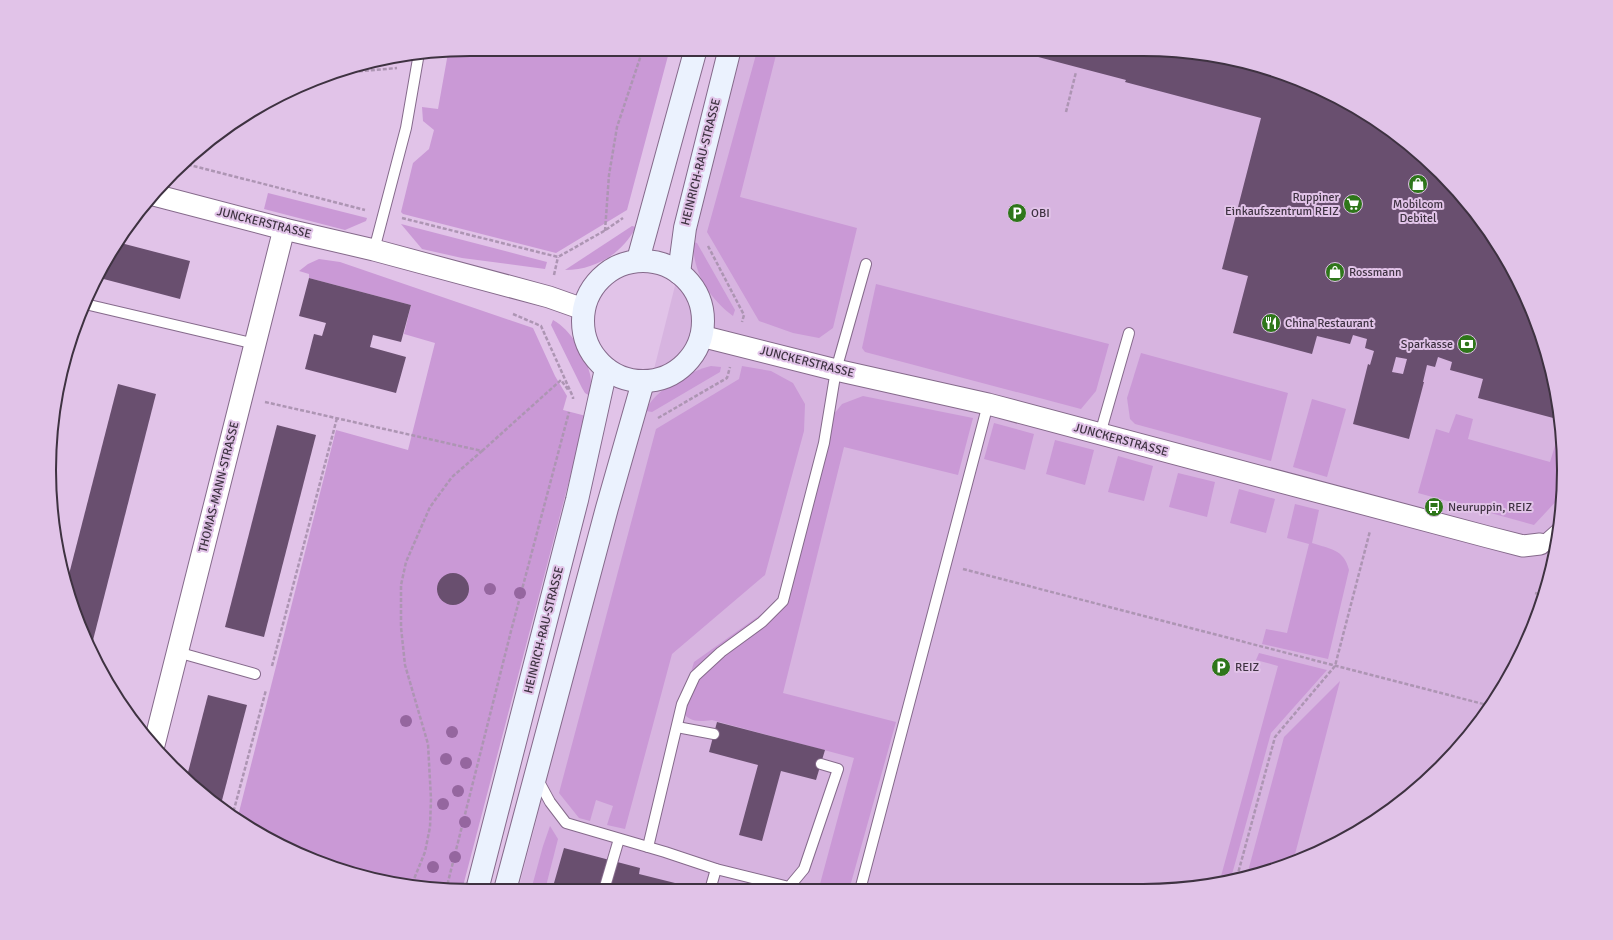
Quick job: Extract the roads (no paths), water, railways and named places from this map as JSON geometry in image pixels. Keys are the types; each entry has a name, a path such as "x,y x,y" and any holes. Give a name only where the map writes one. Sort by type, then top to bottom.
{"main road":[{"path":"638,260 694,56"},
{"name":"HEINRICH-RAU-STRASSE","path":"679,273 685,228 728,56"},
{"path":"638,260 660,264 679,273 690,284 698,298 702,310 703,323 701,336 696,350 687,362 676,372 652,382 632,381 618,376 606,369 596,360 589,349 584,336 582,322 583,309 588,295 596,283 606,273 619,266 638,260"},
{"name":"HEINRICH-RAU-STRASSE","path":"479,884 575,507 606,369"},
{"path":"507,884 642,382"}],"street":[{"name":"JUNCKERSTRASSE","path":"160,196 284,229 374,250 549,297 583,309"},
{"name":"THOMAS-MANN-STRASSE","path":"154,737 284,229"},
{"name":"JUNCKERSTRASSE","path":"701,336 836,370 988,404 1524,546 1540,544"}],"lane":[{"path":"374,250 406,128 418,60"},
{"path":"648,847 682,704 695,676 721,652 762,622 783,601 824,443 836,370 866,264"},
{"path":"91,305 255,344"},
{"path":"1100,434 1129,333"},
{"path":"862,884 988,404"},
{"path":"1540,544 1552,534"},
{"path":"177,652 254,674"},
{"path":"677,727 714,734"},
{"path":"792,884 804,869 838,769 821,764"},
{"path":"536,776 550,802 566,823 716,869 777,884"},
{"path":"606,884 620,839"},
{"path":"712,884 716,869"}],"place":[{"name":"Mobilcom Debitel","path":"1418,184"},
{"name":"Ruppiner Einkaufszentrum REIZ","path":"1353,204"},
{"name":"OBI","path":"1017,213"},
{"name":"Rossmann","path":"1335,272"},
{"name":"China Restaurant","path":"1271,323"},
{"name":"Sparkasse","path":"1467,344"},
{"name":"Neuruppin, REIZ","path":"1434,507"},
{"name":"REIZ","path":"1221,667"}]}
